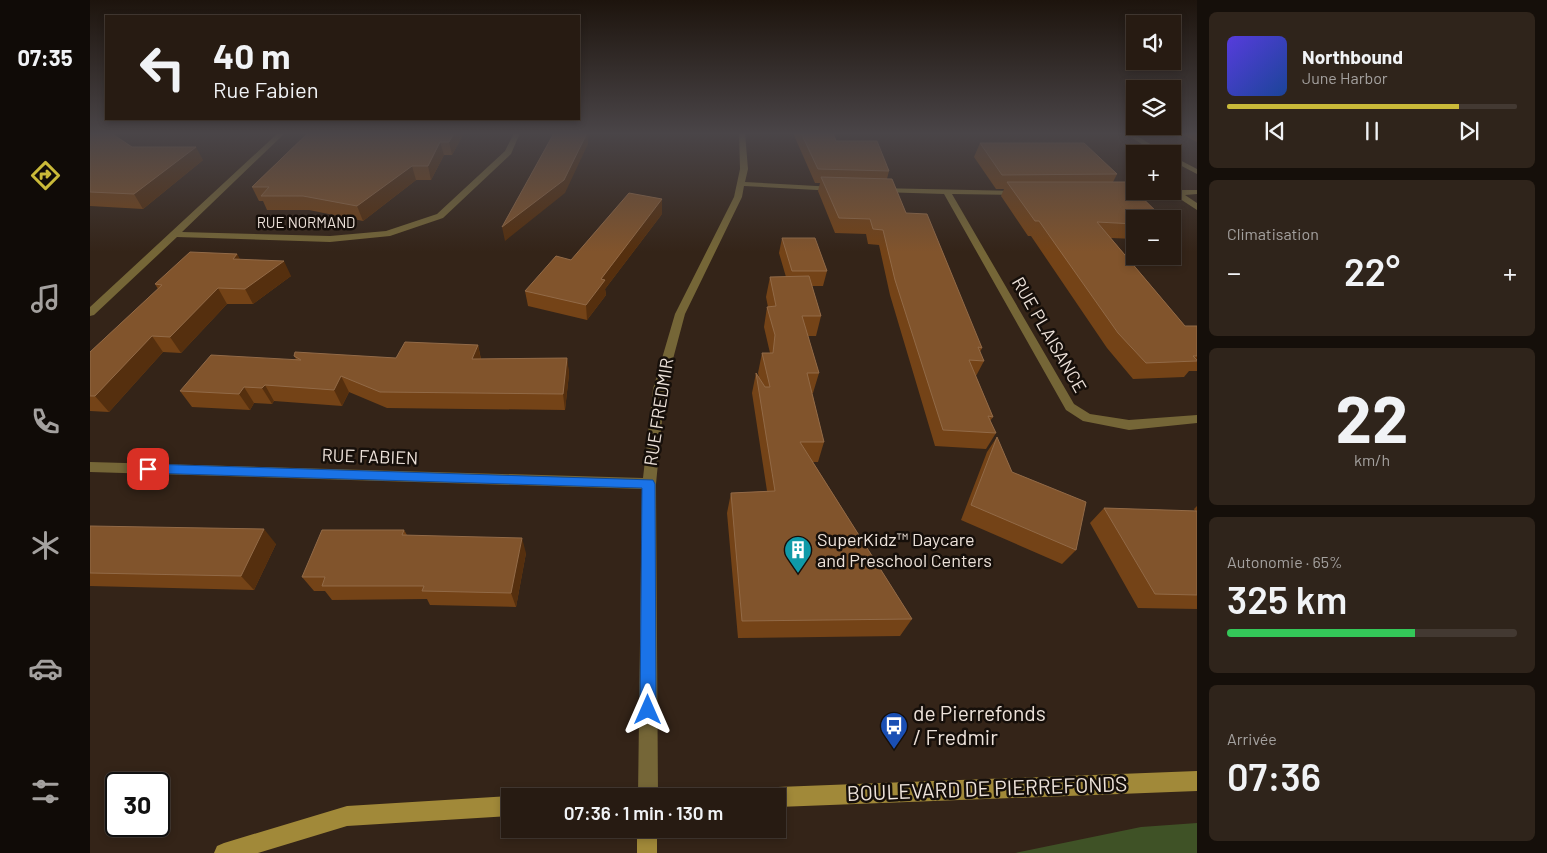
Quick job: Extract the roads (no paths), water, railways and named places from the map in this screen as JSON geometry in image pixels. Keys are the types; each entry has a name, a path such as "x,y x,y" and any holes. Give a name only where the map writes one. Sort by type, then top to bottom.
{"main road":[{"name":"BOULEVARD DE PIERREFONDS","path":"786,797 1197,781"},
{"path":"224,853 347,816 501,807"},
{"path":"647,838 647,853"}],"street":[{"path":"90,314 240,173"},
{"name":"RUE NORMAND","path":"175,234 330,239 387,234 440,216 486,173"},
{"name":"RUE FREDMIR","path":"648,788 649,484 659,389 674,331 686,298 734,208 742,184 743,173"},
{"path":"742,184 848,189"},
{"path":"868,190 1031,193"},
{"name":"RUE PLAISANCE","path":"947,192 1070,407 1086,418 1129,425 1197,419"},
{"path":"1181,194 1197,192"},
{"path":"1108,193 1126,193"},
{"path":"1181,197 1197,207"},
{"name":"RUE FABIEN","path":"90,467 649,484"}],"place":[{"name":"SuperKidz™ Daycare and Preschool Centers","path":"798,574"},
{"name":"de Pierrefonds / Fredmir","path":"894,750"}]}
